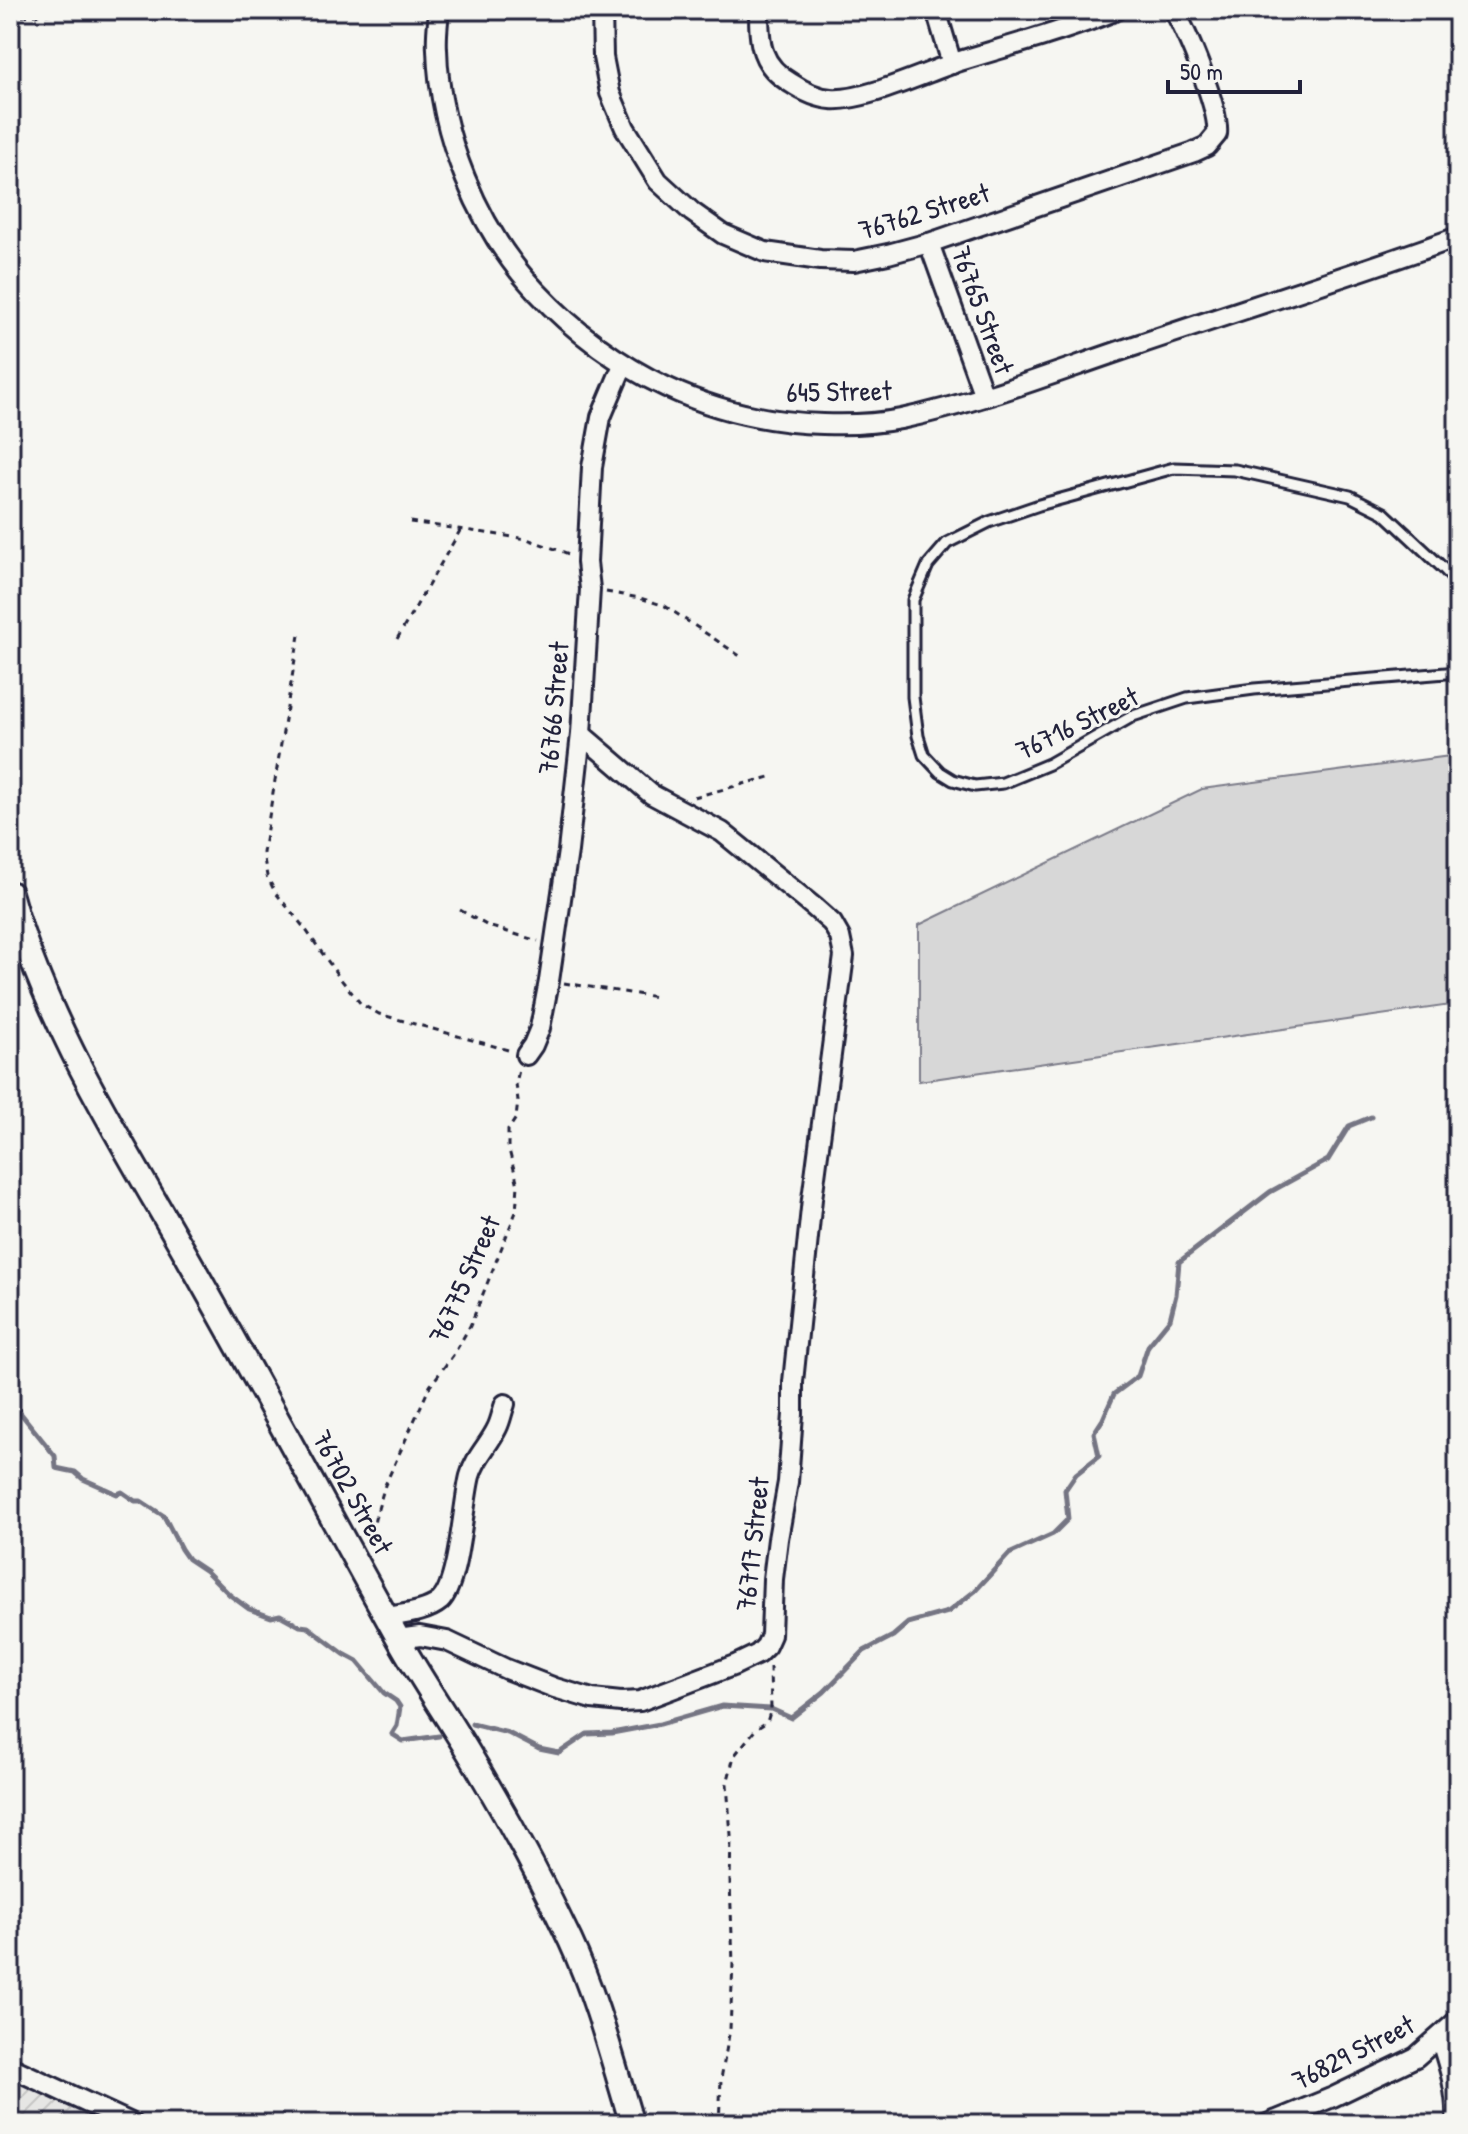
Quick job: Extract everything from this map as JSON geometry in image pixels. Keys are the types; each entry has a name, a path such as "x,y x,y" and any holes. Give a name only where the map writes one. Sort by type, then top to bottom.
{"street":[{"name":"645 Street","path":"439,10 437,48 442,99 458,159 496,240 524,278 558,315 623,365 676,393 740,415 789,423 852,425 899,420 984,396 1458,237"},
{"name":"76762 Street","path":"602,10 603,57 610,93 625,128 658,181 723,234 765,252 820,260 854,261 929,243 1194,152 1213,140 1217,134 1216,118 1190,44 1174,10"},
{"path":"759,10 759,36 770,66 780,77 830,99 860,96 1117,10"},
{"path":"936,10 952,64"},
{"name":"76765 Street","path":"929,243 984,396"},
{"name":"76766 Street","path":"526,1055 540,1028 568,851 581,734 590,589 587,562 592,467 601,417 623,365"},
{"path":"581,734 630,778 667,804"},
{"name":"76717 Street","path":"667,804 722,832 832,923 840,937 844,956 812,1199 793,1382 788,1482 773,1579 771,1635"},
{"name":"76702 Street","path":"10,893 38,976 104,1110 264,1391 398,1639 469,1753 570,1941 588,1985 632,2124"},
{"path":"387,1617 436,1604 447,1592 470,1475 479,1454 497,1428 505,1404"},
{"path":"398,1639 420,1636 447,1641 555,1688 592,1699 621,1702 640,1701 735,1665 758,1654 771,1635"},
{"name":"76829 Street","path":"1267,2124 1407,2062 1440,2038 1458,2020"},
{"path":"1440,2038 1452,2078 1457,2107 1456,2124"},
{"path":"11,2066 133,2124"}],"lane":[{"name":"76716 Street","path":"1458,584 1384,513 1350,496 1235,470 1174,468 1039,505 989,522 947,543 928,565 913,600 913,697 924,755 940,772 953,780 975,786 1003,783 1049,764 1133,716 1187,698 1254,689 1458,672"}],"path":[{"path":"10,17 91,10"},
{"path":"410,522 527,539 587,562"},
{"path":"397,639 461,529"},
{"path":"590,589 665,606 740,656"},
{"path":"299,635 263,853 267,876 275,892 361,1004 379,1014 526,1055"},
{"path":"667,804 770,777"},
{"path":"460,910 488,926 553,945"},
{"path":"549,981 656,997"},
{"name":"76775 Street","path":"368,1581 375,1519 385,1485 430,1386 470,1326 516,1212 518,1185 508,1146 508,1130 516,1118 516,1083 519,1067 526,1055"},
{"name":"76717 Street","path":"719,2124 721,2079 730,2029 733,1964 727,1784 734,1756 756,1729 767,1722 771,1709 771,1635"}],"shaded area":[{"path":"1458,755 1458,1004 919,1081 919,925 1202,789"},
{"path":"10,2080 104,2124 10,2124"}],"waterway":[{"path":"472,1724 508,1733 539,1749 559,1753 587,1734 612,1733 660,1724 722,1706 771,1709 791,1718 824,1692 864,1651 893,1636 908,1623 948,1612 975,1591 1009,1554 1053,1534 1068,1519 1065,1490 1076,1474 1099,1456 1094,1433 1114,1394 1138,1376 1148,1346 1170,1319 1179,1262 1270,1192 1328,1160 1349,1126 1371,1117"},
{"path":"10,1400 55,1456 56,1468 75,1472 83,1479 117,1494 122,1492 135,1501 141,1501 164,1516 188,1559 206,1571 230,1595 249,1609 271,1617 280,1615 308,1627 357,1661 400,1707 397,1726 392,1734 403,1741 439,1736"}]}
